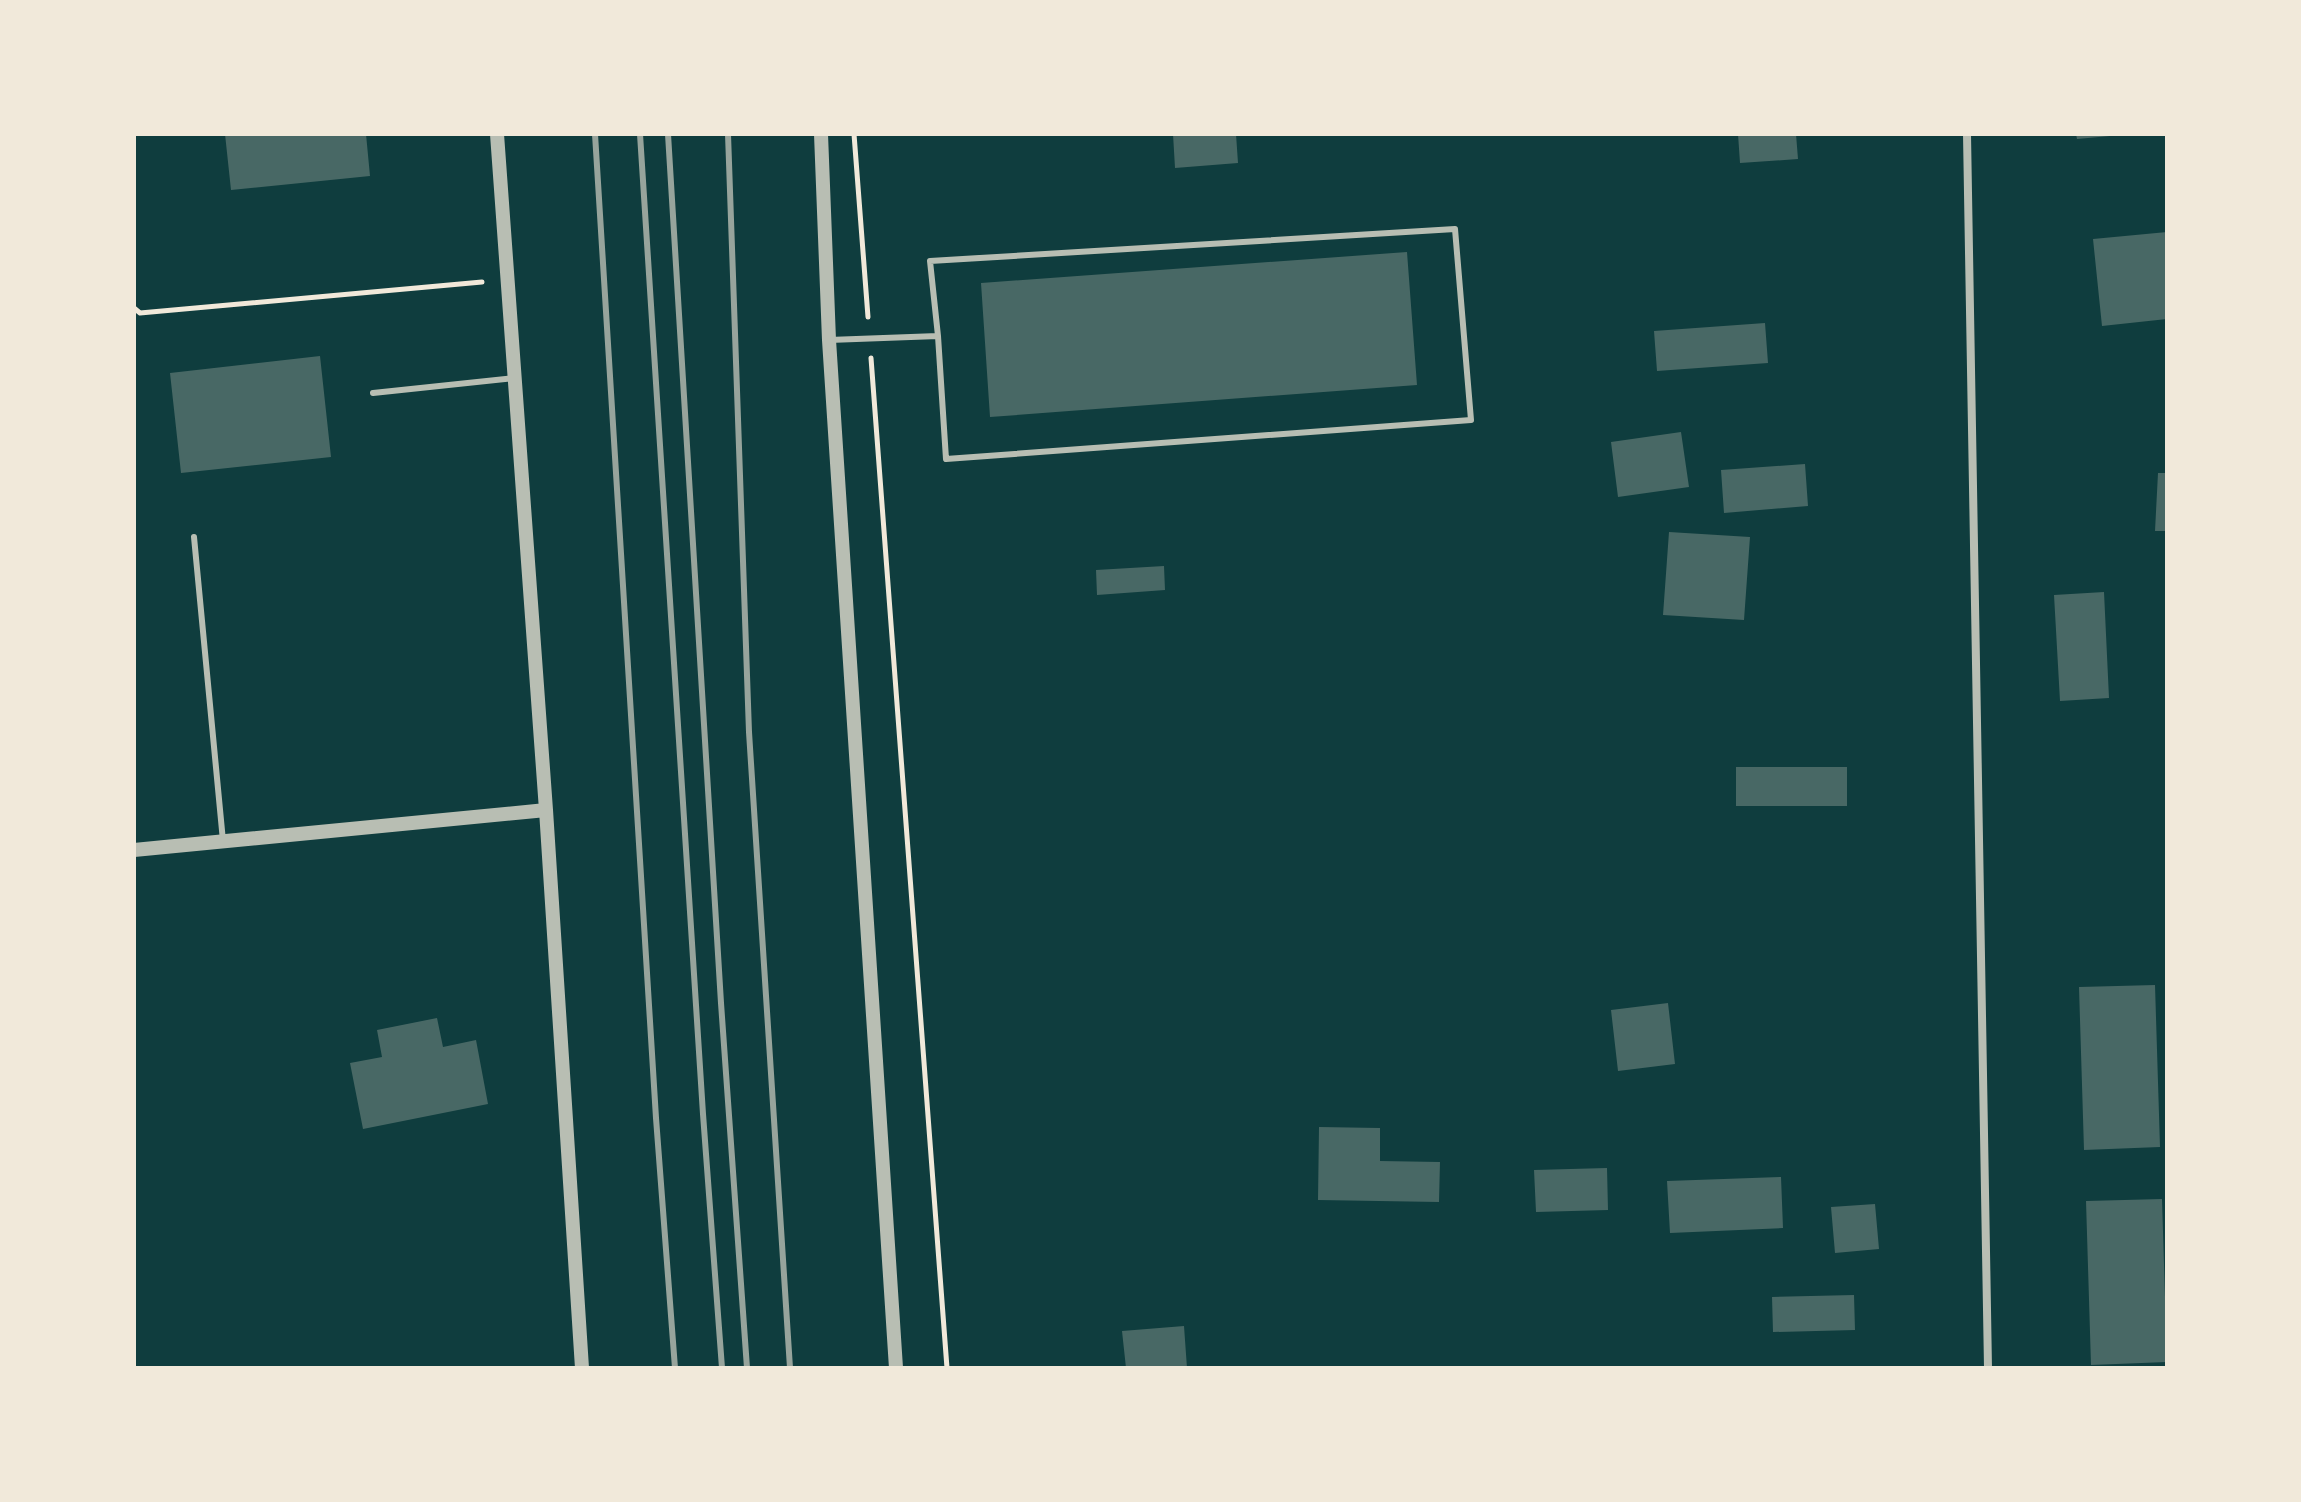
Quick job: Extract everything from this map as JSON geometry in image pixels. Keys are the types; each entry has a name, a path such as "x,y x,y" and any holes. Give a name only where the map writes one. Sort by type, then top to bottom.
{"street":[{"path":"497,134 546,810 582,1368"},
{"path":"821,134 829,340 896,1368"},
{"path":"1967,134 1988,1368"},
{"path":"134,850 546,810"}],"lane":[{"path":"1455,229 1471,420 946,459 938,336 930,261 1455,229"},
{"path":"829,340 938,336"},
{"path":"373,393 514,378"},
{"path":"194,537 223,841"}],"path":[{"path":"854,134 947,1368"},
{"path":"134,308 140,313 508,280"}],"building":[{"path":"225,134 366,134 370,176 231,190"},
{"path":"1173,134 1236,134 1238,163 1175,168"},
{"path":"1738,134 1796,134 1798,159 1740,163"},
{"path":"2076,134 2110,134 2110,136 2077,139"},
{"path":"2167,232 2167,319 2102,326 2093,239"},
{"path":"1407,252 1417,385 990,417 981,283"},
{"path":"1765,323 1768,363 1657,371 1654,331"},
{"path":"320,356 331,457 181,473 170,373"},
{"path":"1681,432 1689,487 1618,497 1611,442"},
{"path":"1805,464 1808,506 1724,513 1721,470"},
{"path":"2158,473 2167,473 2167,531 2155,531"},
{"path":"1669,532 1750,537 1744,620 1663,615"},
{"path":"1164,566 1165,590 1097,595 1096,570"},
{"path":"2104,592 2109,698 2060,701 2054,595"},
{"path":"1736,767 1847,767 1847,806 1736,806"},
{"path":"2155,985 2160,1147 2084,1150 2079,987"},
{"path":"1668,1003 1675,1064 1618,1071 1611,1010"},
{"path":"437,1018 443,1047 476,1040 488,1104 363,1129 350,1063 382,1057 377,1030"},
{"path":"1319,1127 1380,1128 1380,1161 1440,1162 1439,1202 1318,1200"},
{"path":"1607,1168 1608,1210 1536,1212 1534,1170"},
{"path":"1781,1177 1783,1228 1670,1233 1667,1181"},
{"path":"2162,1199 2167,1362 2091,1365 2086,1201"},
{"path":"1875,1204 1879,1249 1835,1253 1831,1207"},
{"path":"1854,1295 1855,1330 1773,1332 1772,1297"},
{"path":"1184,1326 1187,1368 1126,1368 1122,1331"}],"railway":[{"path":"595,134 656,1118 675,1368"},
{"path":"640,134 722,1368"},
{"path":"668,134 721,1003 747,1368"},
{"path":"728,134 749,732 790,1368"}]}
